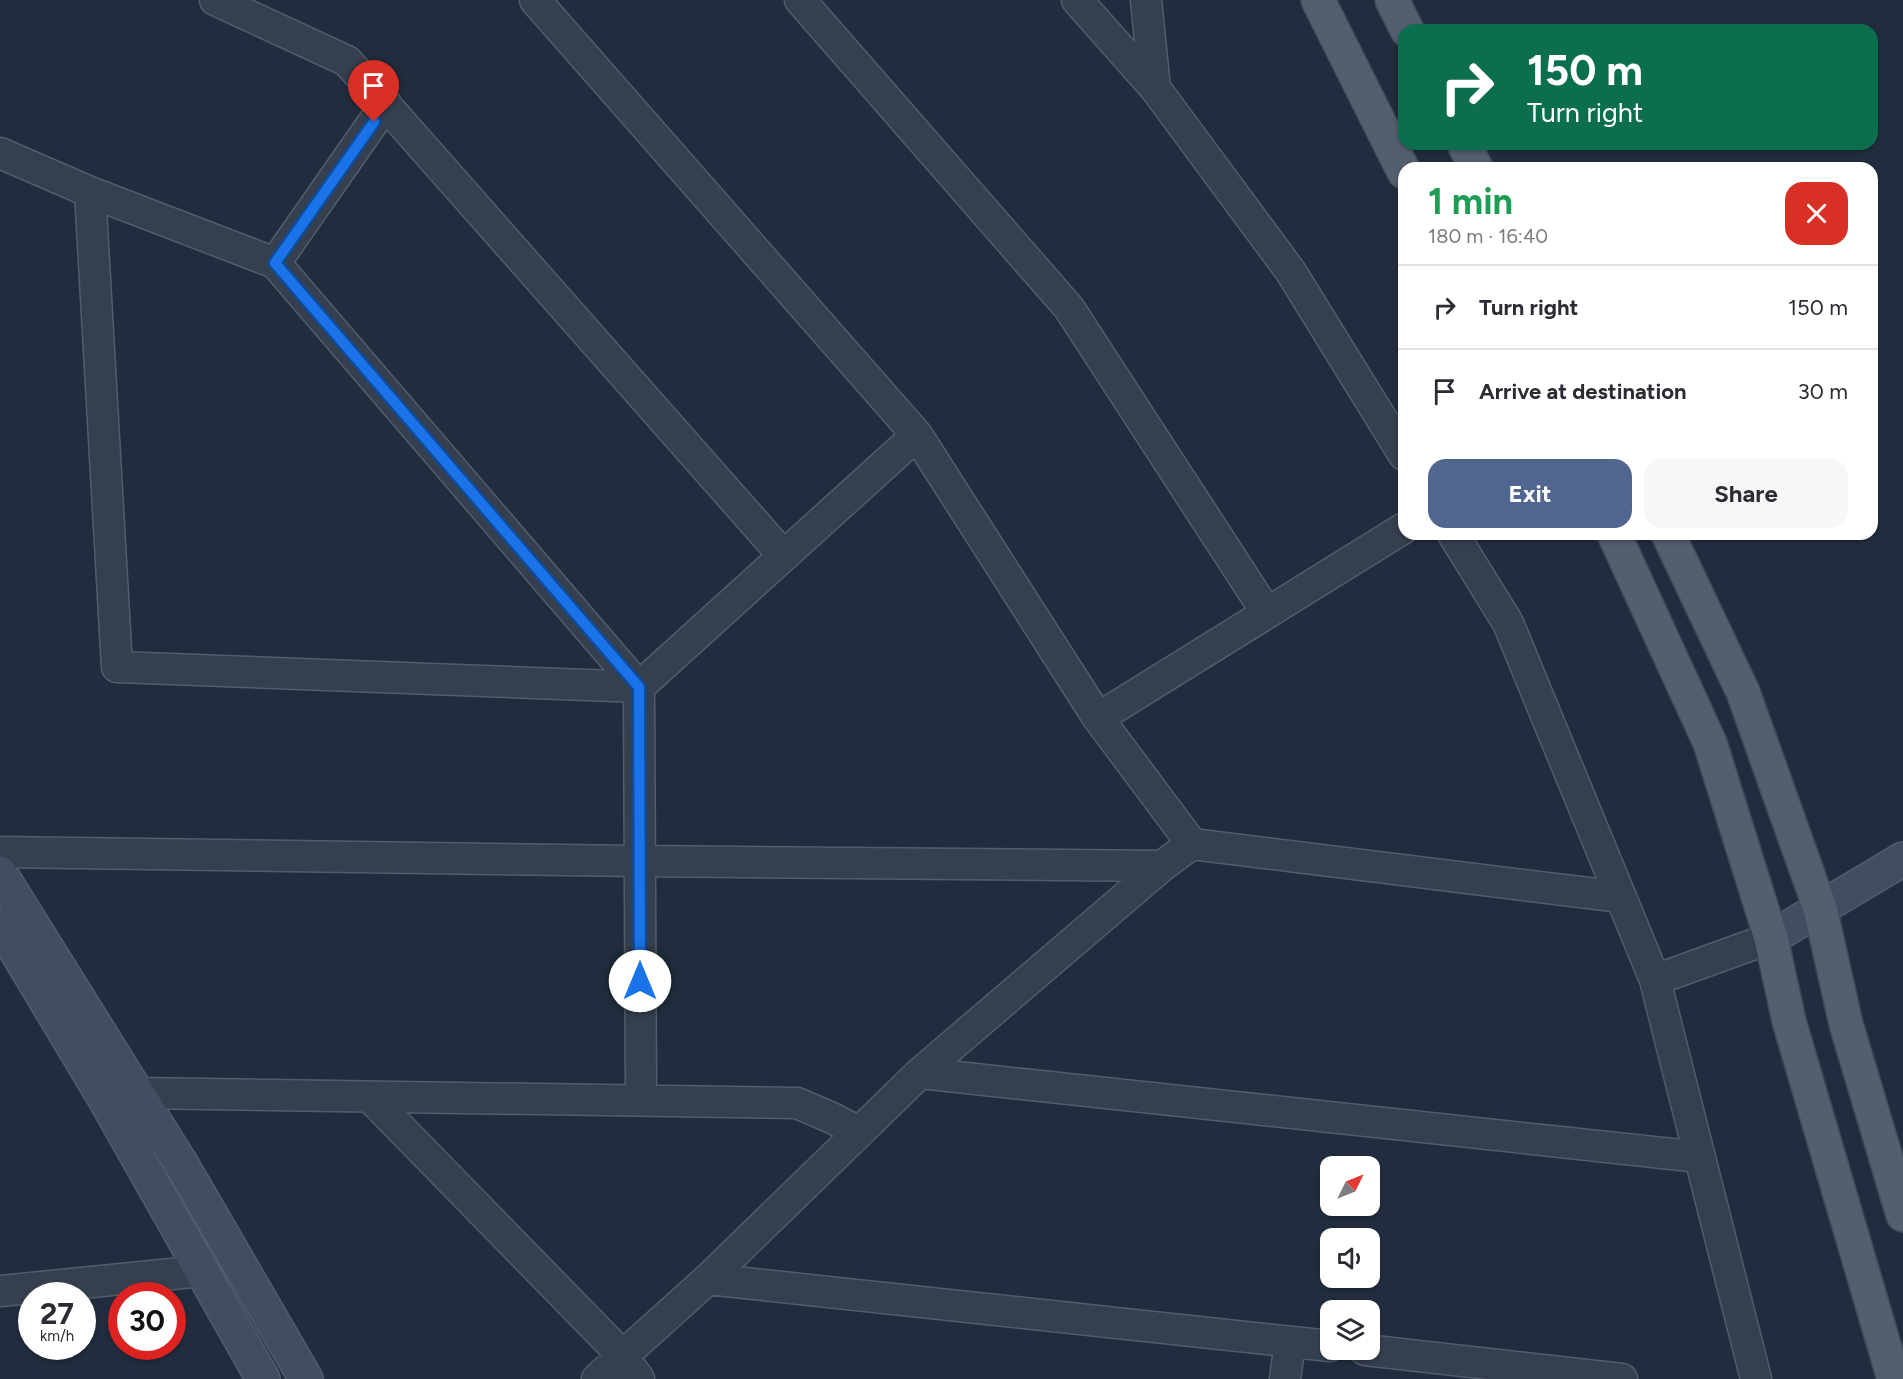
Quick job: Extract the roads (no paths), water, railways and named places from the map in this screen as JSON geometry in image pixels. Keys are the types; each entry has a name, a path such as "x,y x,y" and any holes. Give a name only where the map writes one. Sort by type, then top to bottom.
{"main road":[{"path":"1318,0 1399,162"},
{"path":"1392,0 1404,24"},
{"path":"1617,540 1710,743 1771,938 1789,1021 1894,1379"},
{"path":"1671,540 1743,692 1820,908 1846,1024 1903,1215"}],"street":[{"path":"215,0 347,61 783,555"},
{"path":"535,0 917,435 1098,718 1192,844"},
{"path":"800,0 1069,308 1267,613"},
{"path":"1077,0 1155,88 1291,272 1398,445"},
{"path":"1146,0 1155,88"},
{"path":"275,263 386,104"},
{"path":"0,153 90,192 275,263 639,687 641,1100"},
{"path":"90,192 117,667 639,687 917,435"},
{"path":"1098,718 1398,532"},
{"path":"1457,540 1508,623 1655,980 1756,1379"},
{"path":"597,1379 630,1367 708,1278 920,1073 1162,866 1192,844 1621,897"},
{"path":"0,852 1162,866"},
{"path":"1655,980 1771,938 1903,859"},
{"path":"0,873 182,1166 306,1379"},
{"path":"0,924 103,1096 263,1379"},
{"path":"920,1073 1700,1157"},
{"path":"103,1096 137,1093 797,1104 859,1132"},
{"path":"370,1097 630,1367"},
{"path":"0,1291 202,1270"},
{"path":"708,1278 1320,1345"},
{"path":"1285,1379 1290,1341"},
{"path":"1380,1352 1622,1379"}]}
